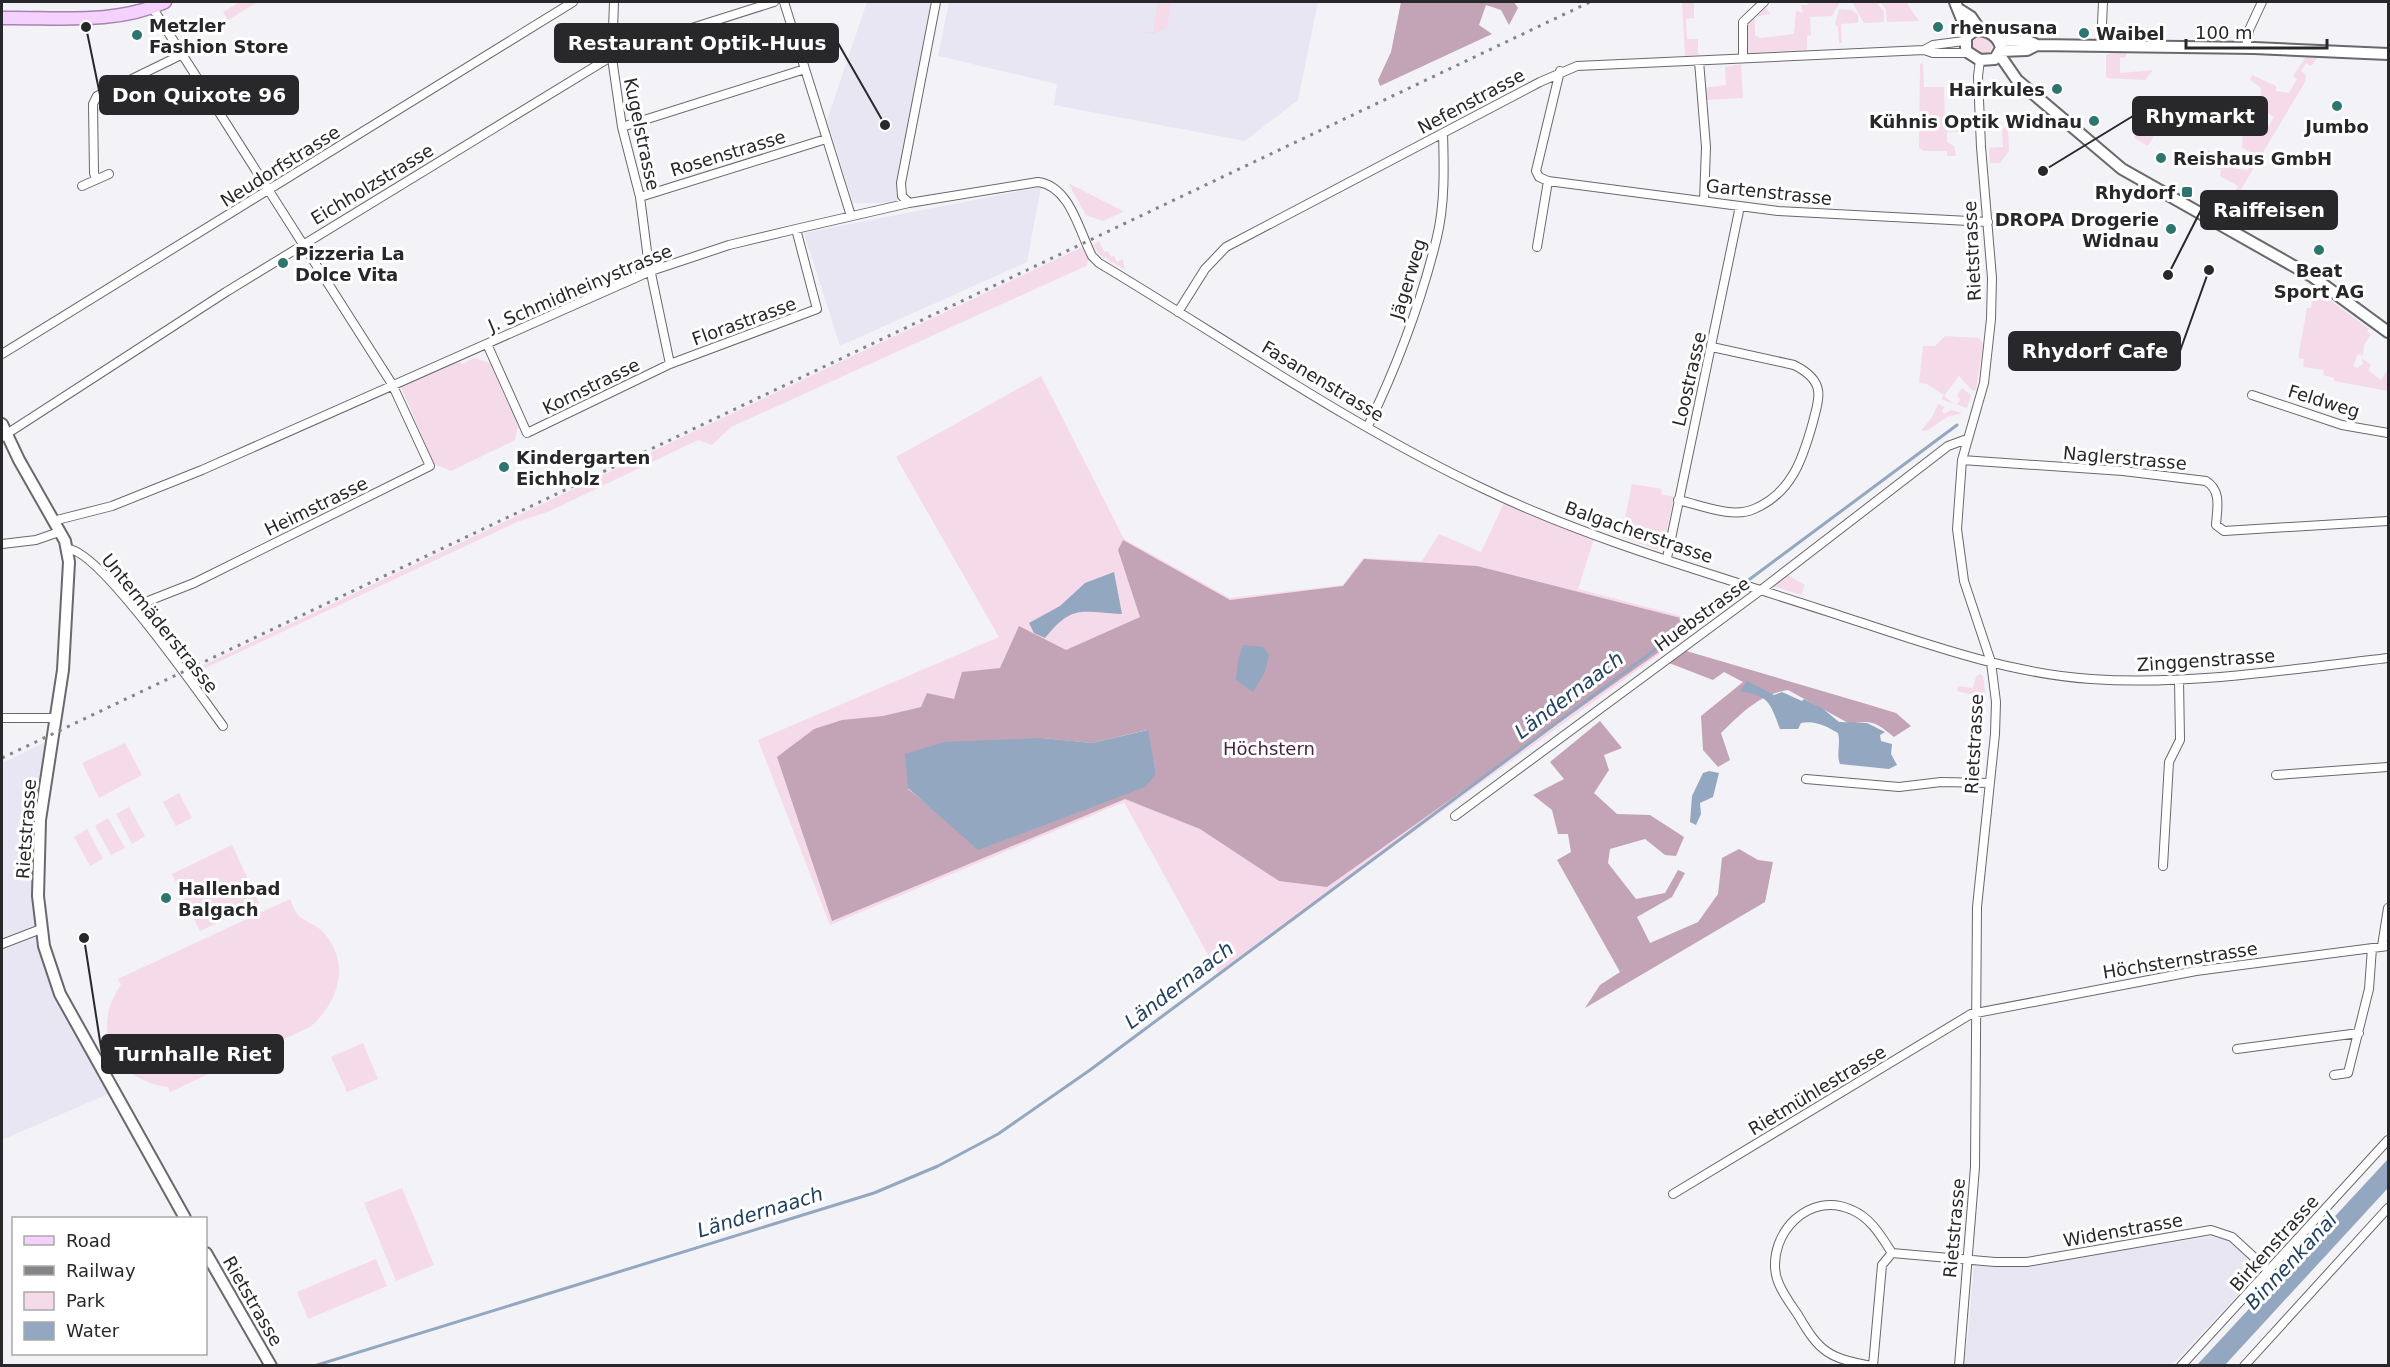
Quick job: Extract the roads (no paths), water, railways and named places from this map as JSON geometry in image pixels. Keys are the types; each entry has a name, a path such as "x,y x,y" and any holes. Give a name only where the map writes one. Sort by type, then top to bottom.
{"main road":[{"path":"2,18 106,17 135,13 165,2"}],"street":[{"name":"Neudorfstrasse","path":"2,354 573,2"},
{"name":"Kugelstrasse","path":"614,2 612,58 622,127 640,197 651,271"},
{"name":"Eichholzstrasse","path":"3,432 303,244 622,50 774,2"},
{"path":"784,2 851,216"},
{"path":"909,203 902,196 901,183 936,2"},
{"path":"1743,58 1743,22 1764,2"},
{"path":"2101,46 2100,20 2103,2"},
{"path":"2246,48 2248,30 2262,2"},
{"path":"1958,6 1968,53 2027,50 2037,45 2246,48 2388,54"},
{"path":"1958,6 1971,17 1980,30 1993,34 1994,53 2007,69 2101,154 2122,170 2313,277 2388,332"},
{"path":"152,7 392,384"},
{"path":"1966,38 1980,30"},
{"name":"Nefenstrasse","path":"1924,51 1933,45 1966,38"},
{"name":"Nefenstrasse","path":"1178,312 1205,268 1226,247 1560,72 1577,66 1924,51 1968,53"},
{"name":"Rietstrasse","path":"1959,1365 1976,1167 1977,907 1996,702 1991,662 1970,601 1960,562 1957,504 1962,460 1984,383 1991,319 1992,278 1980,147 1978,76 1994,53"},
{"path":"96,179 93,104 97,96 181,55"},
{"path":"1699,61 1706,147 1704,201"},
{"path":"622,127 805,69"},
{"path":"1536,247 1548,181 1539,177 1536,171 1560,72"},
{"name":"Jägerweg","path":"1368,426 1395,371 1437,236 1443,194 1443,133"},
{"name":"Rosenstrasse","path":"640,197 826,139"},
{"path":"82,186 109,174"},
{"name":"Gartenstrasse","path":"1548,181 1778,211 1988,222"},
{"name":"J. Schmidheinystrasse","path":"52,521 112,506 152,491 651,271 729,245 909,203 1029,182 1046,183 1061,192 1092,256 1099,263 1178,312"},
{"name":"Loostrasse","path":"1667,558 1740,206"},
{"name":"Florastrasse","path":"670,364 818,309 796,229"},
{"path":"651,271 670,364"},
{"name":"Fasanenstrasse","path":"1178,312 1368,426 1454,474"},
{"name":"Kornstrasse","path":"487,345 527,433 670,364"},
{"path":"1678,500 1736,513 1753,510 1769,500 1786,486 1801,464 1816,407 1818,390 1812,378 1804,370 1794,365 1712,347"},
{"name":"Heimstrasse","path":"133,607 194,584 430,466 392,384"},
{"name":"Feldweg","path":"2252,395 2342,425 2388,433"},
{"name":"Rietstrasse","path":"3,432 68,549 63,670 40,820 38,868 41,928 50,968 60,994 184,1217"},
{"name":"Huebstrasse","path":"1455,816 1948,446 1967,439"},
{"name":"Naglerstrasse","path":"1962,460 2123,471 2206,481 2213,486 2217,494 2216,525 2224,531 2388,521"},
{"name":"Balgacherstrasse","path":"1454,474 1531,509 1667,558 1991,662"},
{"path":"2,544 36,540 59,532"},
{"name":"Untermäderstrasse","path":"68,549 78,550 96,564 133,607 223,726"},
{"name":"Zinggenstrasse","path":"1991,662 2072,678 2179,680 2388,658"},
{"path":"2163,866 2169,762 2180,740 2179,680"},
{"path":"2,718 56,718"},
{"path":"2276,775 2388,766"},
{"path":"1806,778 1899,786 1941,782 1990,783"},
{"path":"2385,946 2388,908"},
{"path":"2,944 41,928"},
{"name":"Höchsternstrasse","path":"1977,1012 2188,973 2385,946"},
{"path":"2334,1075 2348,1073 2369,989 2372,948"},
{"name":"Rietmühlestrasse","path":"1673,1194 1964,1017 1977,1012"},
{"path":"2236,1049 2359,1033"},
{"name":"Birkenstrasse","path":"2181,1365 2270,1271 2388,1140"},
{"path":"1829,1205 1851,1209 1869,1221 1892,1253 1882,1265 1873,1365 1834,1358 1813,1341 1777,1277 1775,1251 1782,1233 1793,1219 1805,1212 1829,1205"},
{"path":"2244,1365 2388,1208"},
{"name":"Widenstrasse","path":"1892,1253 1995,1262 2027,1262 2211,1230 2232,1237 2270,1271"},
{"name":"Rietstrasse","path":"207,1255 271,1365"}],"water":[{"path":"1114,572 1122,614 1078,612 1063,620 1045,638 1034,633 1029,623 1060,606 1085,583"},
{"path":"1243,645 1263,647 1269,655 1265,672 1253,692 1236,680 1238,660"},
{"path":"1747,681 1774,695 1782,692 1802,701 1804,699 1822,708 1839,722 1867,723 1885,732 1880,735 1881,741 1892,744 1891,754 1897,765 1889,769 1840,764 1838,733 1811,722 1801,723 1798,729 1780,729 1771,706 1763,698 1740,691"},
{"path":"1148,730 1156,774 1145,787 978,850 908,788 905,754 944,742 1042,738 1092,743"},
{"path":"1709,771 1719,773 1713,797 1700,803 1701,814 1696,825 1690,822 1692,796 1703,773"},
{"path":"2388,1159 2388,1188 2225,1365 2197,1365"}],"waterway":[{"name":"Ländernaach","path":"314,1366 874,1193 938,1166 998,1134 1090,1070 1957,425"}],"railway":[{"path":"2,758 1590,2"}],"place":[{"name":"Don Quixote 96","path":"86,27"},
{"name":"rhenusana","path":"1938,27"},
{"name":"Waibel","path":"2084,33"},
{"name":"Metzler Fashion Store","path":"137,35"},
{"name":"Hairkules","path":"2057,89"},
{"name":"Jumbo","path":"2337,106"},
{"name":"Kühnis Optik Widnau","path":"2094,121"},
{"name":"Restaurant Optik-Huus","path":"885,125"},
{"name":"Reishaus GmbH","path":"2161,158"},
{"name":"Rhymarkt","path":"2043,171"},
{"name":"Rhydorf","path":"2187,192"},
{"name":"DROPA Drogerie Widnau","path":"2171,229"},
{"name":"Beat Sport AG","path":"2319,250"},
{"name":"Pizzeria La Dolce Vita","path":"283,263"},
{"name":"Rhydorf Cafe","path":"2209,270"},
{"name":"Raiffeisen","path":"2168,275"},
{"name":"Kindergarten Eichholz","path":"504,467"},
{"name":"Hallenbad Balgach","path":"166,898"},
{"name":"Turnhalle Riet","path":"84,938"}],"park label":[{"name":"Höchstern","path":"1269,748"}],"water label":[{"name":"Binnenkanal","path":"2291,1261"}]}
